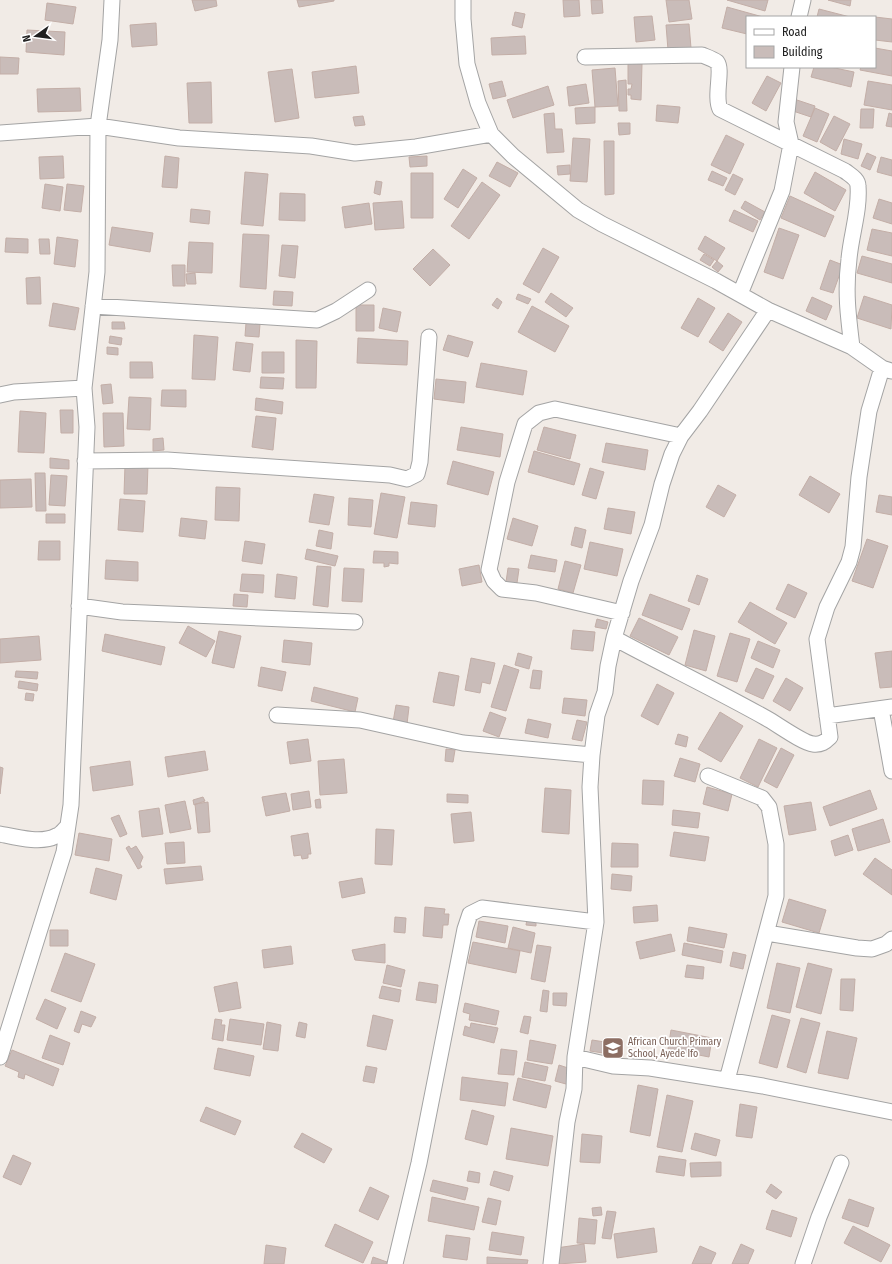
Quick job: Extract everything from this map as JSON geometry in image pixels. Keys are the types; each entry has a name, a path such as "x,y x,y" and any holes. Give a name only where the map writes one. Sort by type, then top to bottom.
{"street":[{"path":"0,1057 62,860 70,805 86,461 87,427 84,388 97,272 98,126 110,40 112,0"},
{"path":"463,0 467,64 478,103 492,134 513,156 578,210 768,310 852,347 887,370 869,411 859,477 853,547 849,562 827,607 817,640 830,737 823,743 813,744 804,741 751,710 614,638"},
{"path":"798,16 803,0"},
{"path":"585,57 702,55 715,61 719,66 716,102 720,109 845,171 855,178 858,185 849,259 846,303 852,347"},
{"path":"740,294 782,191 791,144 786,122 792,68"},
{"path":"0,132 98,126 179,138 311,146 355,153 416,147 492,134"},
{"path":"93,306 317,320 336,311 368,290"},
{"path":"551,1264 567,1122 574,1089 575,1056 596,922 590,787 592,755 598,715 605,692 608,666 614,638 631,581 652,525 665,476 681,436 700,411 768,310"},
{"path":"86,461 167,460 390,475 407,478 416,474 420,462 429,337"},
{"path":"0,395 14,392 84,388"},
{"path":"622,613 536,593 502,589 494,581 489,570 513,459 525,424 539,413 555,409 681,436"},
{"path":"79,606 122,612 355,622"},
{"path":"827,716 887,708 892,771"},
{"path":"277,715 360,720 463,743 592,755"},
{"path":"708,776 762,798 769,808 776,844 776,896 727,1080"},
{"path":"0,834 26,840 41,839 56,837 66,828"},
{"path":"395,1264 419,1163 465,929 470,914 482,908 596,922"},
{"path":"767,933 857,948 872,949 886,944 892,939"},
{"path":"575,1056 613,1066 650,1068 727,1080 892,1112"},
{"path":"803,1264 840,1162"}],"building":[{"path":"192,0 216,0 217,6 195,11"},
{"path":"297,0 334,0 334,1 299,7"},
{"path":"563,0 579,0 580,16 564,17"},
{"path":"591,0 602,0 603,13 592,14"},
{"path":"666,0 689,0 692,19 669,22"},
{"path":"727,0 768,0 765,11"},
{"path":"828,0 851,0 850,6"},
{"path":"47,3 76,7 73,24 45,20"},
{"path":"727,7 759,16 746,16 746,34 722,28"},
{"path":"819,9 846,16 817,16"},
{"path":"515,12 525,14 522,28 512,25"},
{"path":"652,16 655,40 636,42 634,17"},
{"path":"876,17 892,19 892,42 876,40"},
{"path":"156,23 157,45 132,47 130,25"},
{"path":"689,24 691,48 668,50 666,25"},
{"path":"27,30 65,32 64,55 26,52"},
{"path":"525,36 526,54 492,55 491,38"},
{"path":"876,48 892,51 892,76 860,70 861,68 876,68"},
{"path":"0,57 19,58 18,74 0,74"},
{"path":"628,63 642,64 641,100 631,99 631,95 628,95 628,89 631,89 632,84 628,84"},
{"path":"356,66 359,93 315,98 312,72"},
{"path":"615,68 618,106 595,107 592,70"},
{"path":"814,68 835,68 854,72 851,87 811,77"},
{"path":"292,69 299,118 275,122 268,72"},
{"path":"767,76 781,83 766,111 752,103"},
{"path":"626,80 627,111 619,111 618,81"},
{"path":"502,81 506,96 493,99 489,84"},
{"path":"868,81 892,85 892,110 864,105"},
{"path":"211,82 212,123 189,123 187,83"},
{"path":"586,84 589,103 569,106 567,87"},
{"path":"548,86 554,105 513,118 507,100"},
{"path":"80,88 81,111 38,112 37,89"},
{"path":"797,100 815,106 811,117 793,111"},
{"path":"657,105 680,107 678,123 656,121"},
{"path":"595,107 595,123 576,124 575,108"},
{"path":"815,108 829,114 817,142 803,136"},
{"path":"861,109 874,109 873,128 860,128"},
{"path":"554,113 555,129 562,129 564,152 547,153 544,114"},
{"path":"889,113 892,114 892,127 886,126"},
{"path":"363,116 365,125 355,126 353,117"},
{"path":"834,116 850,124 836,151 820,142"},
{"path":"618,123 630,123 630,134 619,135"},
{"path":"726,135 744,144 730,174 711,165"},
{"path":"573,138 590,139 587,182 570,181"},
{"path":"844,139 862,144 858,159 841,154"},
{"path":"604,141 614,141 614,194 605,195"},
{"path":"867,153 876,157 870,170 861,166"},
{"path":"63,156 64,178 40,179 39,157"},
{"path":"165,156 179,158 177,188 162,187"},
{"path":"427,156 427,166 410,167 409,157"},
{"path":"881,157 892,160 892,176 877,172"},
{"path":"497,162 518,173 510,187 489,176"},
{"path":"570,165 570,174 558,175 557,166"},
{"path":"463,169 477,178 458,208 444,199"},
{"path":"712,171 727,178 723,186 708,180"},
{"path":"245,172 268,174 263,226 241,224"},
{"path":"815,172 846,190 835,211 804,193"},
{"path":"411,173 433,173 433,218 411,218"},
{"path":"733,174 743,179 735,195 725,190"},
{"path":"376,181 382,182 380,195 374,193"},
{"path":"482,182 500,195 469,239 451,226"},
{"path":"45,184 63,187 60,211 42,208"},
{"path":"67,184 84,186 81,212 64,210"},
{"path":"280,193 305,194 305,221 279,220"},
{"path":"790,196 834,216 825,237 781,218"},
{"path":"879,199 892,203 892,224 873,218"},
{"path":"402,201 404,228 375,230 373,203"},
{"path":"745,201 765,212 760,220 741,208"},
{"path":"369,203 372,224 345,228 342,207"},
{"path":"191,209 210,211 209,224 190,222"},
{"path":"734,210 758,221 753,232 729,221"},
{"path":"112,227 153,233 150,252 109,245"},
{"path":"779,228 799,235 783,279 764,272"},
{"path":"872,229 892,233 892,256 867,250"},
{"path":"243,234 269,235 266,289 240,287"},
{"path":"705,236 725,248 717,261 698,249"},
{"path":"57,237 78,240 75,267 54,264"},
{"path":"6,238 28,239 28,253 5,252"},
{"path":"39,239 49,239 50,254 40,254"},
{"path":"189,242 213,243 212,273 187,272"},
{"path":"282,245 298,246 295,278 279,276"},
{"path":"543,248 559,257 539,293 523,284"},
{"path":"433,249 450,265 430,286 413,269"},
{"path":"704,254 714,260 710,266 700,260"},
{"path":"862,256 892,264 892,283 857,273"},
{"path":"830,260 843,265 833,293 820,289"},
{"path":"717,261 723,266 718,272 712,267"},
{"path":"172,265 185,265 185,286 173,286"},
{"path":"195,273 196,284 187,284 186,274"},
{"path":"40,277 41,304 27,304 26,278"},
{"path":"274,291 293,292 292,306 273,305"},
{"path":"551,293 573,308 566,317 545,302"},
{"path":"518,294 531,299 528,304 516,299"},
{"path":"864,296 892,305 891,329 857,318"},
{"path":"812,297 832,306 826,320 806,311"},
{"path":"497,298 502,302 498,309 492,305"},
{"path":"698,298 715,308 698,337 681,328"},
{"path":"53,303 79,308 75,330 49,326"},
{"path":"356,305 374,305 374,331 356,331"},
{"path":"532,306 569,326 555,352 518,332"},
{"path":"383,308 401,312 397,332 379,328"},
{"path":"728,313 742,322 723,351 709,342"},
{"path":"112,322 124,322 125,329 112,329"},
{"path":"246,323 260,324 259,337 245,336"},
{"path":"194,335 218,337 215,380 192,379"},
{"path":"448,335 473,342 468,357 443,350"},
{"path":"110,336 122,338 121,345 109,343"},
{"path":"358,338 408,341 407,365 357,363"},
{"path":"296,340 317,341 316,388 296,388"},
{"path":"236,342 253,344 250,372 233,370"},
{"path":"107,347 118,348 118,355 107,354"},
{"path":"262,352 284,352 284,373 262,373"},
{"path":"130,362 152,362 153,378 130,378"},
{"path":"481,363 527,371 523,395 476,387"},
{"path":"261,377 284,378 283,389 260,388"},
{"path":"436,379 466,382 464,403 434,399"},
{"path":"111,384 113,403 103,404 101,385"},
{"path":"162,390 186,390 186,407 161,406"},
{"path":"129,397 151,398 150,430 127,429"},
{"path":"256,398 283,402 282,414 255,410"},
{"path":"60,410 73,410 73,433 61,433"},
{"path":"20,411 46,413 44,453 18,452"},
{"path":"103,413 123,413 124,446 104,447"},
{"path":"256,416 276,418 273,450 252,447"},
{"path":"461,427 503,434 500,457 457,450"},
{"path":"544,427 576,435 570,459 537,450"},
{"path":"163,438 164,450 153,451 153,439"},
{"path":"606,443 648,450 645,470 602,462"},
{"path":"534,451 580,464 574,485 528,472"},
{"path":"50,458 69,460 69,469 50,468"},
{"path":"453,461 494,472 488,495 447,484"},
{"path":"125,465 148,465 147,494 124,494"},
{"path":"590,468 604,472 596,499 582,495"},
{"path":"35,473 45,473 46,511 36,511"},
{"path":"51,475 67,476 65,506 49,505"},
{"path":"810,476 840,494 829,513 799,495"},
{"path":"31,479 32,507 0,508 0,480"},
{"path":"718,485 736,495 724,517 706,507"},
{"path":"216,487 240,488 239,521 215,520"},
{"path":"381,493 405,497 397,538 374,534"},
{"path":"314,494 334,497 329,525 309,522"},
{"path":"879,495 892,497 892,515 876,512"},
{"path":"349,498 373,500 371,527 348,525"},
{"path":"120,499 145,501 143,532 118,530"},
{"path":"411,502 437,505 435,527 408,524"},
{"path":"608,508 635,512 631,534 604,529"},
{"path":"46,514 65,514 65,523 46,523"},
{"path":"181,518 207,521 205,539 179,536"},
{"path":"513,518 538,526 532,546 507,539"},
{"path":"575,527 586,530 582,548 571,545"},
{"path":"319,530 333,533 331,549 316,546"},
{"path":"867,539 888,546 873,588 852,581"},
{"path":"39,541 60,541 60,560 38,560"},
{"path":"245,541 265,544 262,564 242,561"},
{"path":"590,542 623,549 617,576 584,569"},
{"path":"307,549 338,556 335,566 305,559"},
{"path":"374,551 398,552 398,564 389,563 389,566 384,567 384,563 373,563"},
{"path":"531,555 557,560 555,572 528,568"},
{"path":"106,560 138,562 138,581 105,579"},
{"path":"565,561 581,565 573,593 558,589"},
{"path":"479,565 482,582 462,586 459,569"},
{"path":"317,566 331,567 328,607 313,605"},
{"path":"344,568 364,569 362,602 342,601"},
{"path":"508,568 519,569 517,583 506,582"},
{"path":"242,574 264,575 263,593 240,591"},
{"path":"277,574 297,577 295,599 275,597"},
{"path":"697,575 708,579 699,605 688,601"},
{"path":"788,584 807,593 795,618 776,609"},
{"path":"234,594 248,595 247,607 233,606"},
{"path":"650,594 690,609 682,630 642,615"},
{"path":"750,602 787,623 775,644 738,622"},
{"path":"639,618 678,637 669,655 630,636"},
{"path":"597,619 608,622 606,629 595,627"},
{"path":"188,626 215,641 206,657 179,643"},
{"path":"573,630 595,632 593,651 571,649"},
{"path":"694,630 715,636 706,671 685,665"},
{"path":"219,631 241,636 234,668 212,663"},
{"path":"730,633 750,639 737,682 717,676"},
{"path":"105,634 165,647 161,665 102,651"},
{"path":"39,636 41,660 0,663 0,639"},
{"path":"284,640 312,643 310,665 282,662"},
{"path":"758,641 780,650 773,668 751,658"},
{"path":"892,651 892,687 880,688 875,653"},
{"path":"518,653 532,657 529,669 515,665"},
{"path":"471,658 495,663 490,684 482,682 480,693 465,690"},
{"path":"504,665 519,670 506,711 491,707"},
{"path":"261,667 286,672 282,691 258,686"},
{"path":"756,668 774,676 763,699 745,691"},
{"path":"533,670 542,671 540,689 530,688"},
{"path":"16,671 38,672 37,679 15,677"},
{"path":"439,672 459,676 454,706 433,702"},
{"path":"786,678 803,688 790,711 773,701"},
{"path":"19,681 38,684 37,691 18,688"},
{"path":"657,684 674,693 658,725 641,716"},
{"path":"314,687 358,698 355,712 311,701"},
{"path":"26,693 34,694 33,701 25,700"},
{"path":"564,698 587,700 585,716 562,713"},
{"path":"396,705 409,707 407,724 393,722"},
{"path":"490,712 506,718 499,737 483,731"},
{"path":"720,712 743,726 721,762 698,749"},
{"path":"528,719 551,724 548,738 525,733"},
{"path":"577,720 587,722 582,741 572,739"},
{"path":"678,734 688,737 686,747 675,744"},
{"path":"308,739 311,761 290,764 287,742"},
{"path":"759,739 777,748 758,787 740,778"},
{"path":"781,748 794,755 777,788 764,781"},
{"path":"446,749 455,750 453,762 445,761"},
{"path":"205,751 208,770 168,777 165,757"},
{"path":"680,758 700,764 695,782 674,776"},
{"path":"344,759 347,793 320,795 318,761"},
{"path":"130,761 133,785 93,791 90,767"},
{"path":"0,767 3,768 0,794"},
{"path":"643,780 664,781 663,805 642,804"},
{"path":"707,787 732,794 728,811 703,804"},
{"path":"545,788 571,790 569,834 542,832"},
{"path":"870,790 877,809 830,826 823,807"},
{"path":"309,791 311,807 293,810 291,794"},
{"path":"286,793 290,811 266,816 262,797"},
{"path":"447,794 468,795 468,803 447,802"},
{"path":"203,797 205,801 194,805 193,800"},
{"path":"320,799 321,808 316,808 315,800"},
{"path":"185,801 191,829 170,833 165,805"},
{"path":"208,802 210,832 198,833 195,804"},
{"path":"811,802 816,830 789,835 784,806"},
{"path":"159,808 163,834 142,837 139,811"},
{"path":"673,810 700,813 698,828 672,825"},
{"path":"471,812 474,841 454,843 451,814"},
{"path":"119,815 127,834 120,837 111,818"},
{"path":"883,819 890,842 858,851 852,829"},
{"path":"376,829 394,830 392,865 375,864"},
{"path":"674,832 709,837 705,861 670,856"},
{"path":"79,833 112,839 109,861 75,855"},
{"path":"308,833 311,854 308,854 308,858 302,859 301,855 294,856 291,836"},
{"path":"848,835 853,850 835,856 831,841"},
{"path":"184,842 185,863 167,864 165,843"},
{"path":"612,843 638,844 638,867 611,867"},
{"path":"129,846 131,849 136,846 143,857 140,864 142,867 138,869 126,848"},
{"path":"875,858 892,870 892,895 863,874"},
{"path":"201,866 203,880 166,884 164,869"},
{"path":"96,868 122,875 116,900 90,893"},
{"path":"612,874 632,876 631,891 611,889"},
{"path":"362,878 365,893 342,898 339,882"},
{"path":"789,899 826,910 819,933 782,922"},
{"path":"657,905 658,921 634,923 633,907"},
{"path":"425,907 445,909 444,914 449,914 448,925 443,925 442,938 423,936"},
{"path":"395,917 406,918 405,933 394,932"},
{"path":"527,919 536,921 536,926 526,925"},
{"path":"479,921 508,926 505,943 476,937"},
{"path":"513,927 535,933 531,953 508,948"},
{"path":"689,927 727,934 724,948 687,941"},
{"path":"50,930 68,930 68,946 50,946"},
{"path":"671,934 675,951 640,959 636,942"},
{"path":"473,942 520,951 516,973 468,963"},
{"path":"684,943 723,951 721,963 682,955"},
{"path":"385,944 385,963 355,960 352,950"},
{"path":"537,945 551,947 545,982 531,979"},
{"path":"291,946 293,964 264,968 262,950"},
{"path":"733,952 746,955 743,969 730,966"},
{"path":"65,953 95,964 81,1002 51,991"},
{"path":"777,963 800,968 790,1013 767,1008"},
{"path":"808,963 832,969 821,1014 796,1007"},
{"path":"387,965 405,970 401,987 383,983"},
{"path":"687,965 704,967 703,979 685,977"},
{"path":"841,979 855,979 853,1011 840,1010"},
{"path":"237,982 241,1008 219,1012 214,987"},
{"path":"419,982 438,985 436,1003 416,1000"},
{"path":"382,986 401,990 399,1002 379,998"},
{"path":"543,990 549,991 547,1012 540,1011"},
{"path":"553,993 567,993 566,1006 553,1005"},
{"path":"45,999 66,1008 57,1029 36,1019"},
{"path":"465,1003 499,1011 496,1025 469,1020 470,1014 463,1012"},
{"path":"81,1011 96,1017 91,1027 82,1024 79,1033 74,1031"},
{"path":"373,1015 393,1020 386,1050 367,1046"},
{"path":"772,1015 790,1020 777,1068 759,1063"},
{"path":"524,1016 531,1017 528,1034 520,1032"},
{"path":"801,1018 820,1023 806,1073 787,1067"},
{"path":"215,1019 222,1020 221,1025 225,1025 223,1041 212,1039"},
{"path":"230,1019 264,1024 261,1045 227,1040"},
{"path":"267,1022 281,1025 278,1051 263,1049"},
{"path":"299,1022 307,1024 305,1038 296,1036"},
{"path":"471,1023 498,1028 494,1043 463,1035 465,1026 470,1028"},
{"path":"671,1030 712,1038 709,1057 668,1049"},
{"path":"827,1031 857,1038 848,1079 818,1073"},
{"path":"50,1035 70,1043 63,1065 42,1058"},
{"path":"530,1040 556,1045 552,1064 527,1060"},
{"path":"592,1040 618,1044 616,1055 590,1051"},
{"path":"218,1048 254,1056 250,1076 214,1069"},
{"path":"501,1049 517,1051 514,1075 498,1074"},
{"path":"12,1050 59,1069 53,1086 25,1074 24,1079 18,1077 19,1072 5,1066"},
{"path":"525,1062 548,1067 545,1081 522,1077"},
{"path":"559,1065 571,1069 566,1084 555,1081"},
{"path":"366,1066 377,1068 374,1083 363,1081"},
{"path":"462,1077 508,1083 505,1106 460,1100"},
{"path":"518,1078 551,1086 546,1108 513,1100"},
{"path":"638,1085 658,1089 650,1136 630,1132"},
{"path":"667,1095 693,1101 682,1152 657,1147"},
{"path":"740,1104 757,1107 752,1138 736,1136"},
{"path":"206,1107 241,1121 235,1135 200,1121"},
{"path":"472,1110 494,1116 487,1145 465,1139"},
{"path":"511,1128 553,1136 548,1166 506,1159"},
{"path":"302,1133 332,1149 324,1163 294,1147"},
{"path":"695,1133 720,1140 716,1156 691,1149"},
{"path":"582,1134 602,1136 600,1163 580,1162"},
{"path":"13,1155 31,1163 21,1185 3,1177"},
{"path":"659,1156 686,1160 684,1176 656,1172"},
{"path":"721,1162 721,1176 691,1177 690,1163"},
{"path":"469,1171 480,1173 479,1183 467,1181"},
{"path":"494,1171 513,1176 509,1191 490,1185"},
{"path":"433,1180 468,1188 465,1200 430,1191"},
{"path":"771,1184 782,1192 776,1199 766,1192"},
{"path":"370,1187 389,1196 378,1220 359,1211"},
{"path":"432,1197 479,1207 474,1230 428,1221"},
{"path":"488,1198 501,1201 496,1225 482,1222"},
{"path":"849,1199 874,1208 868,1227 842,1218"},
{"path":"601,1207 602,1215 593,1216 592,1208"},
{"path":"772,1210 797,1218 791,1237 766,1229"},
{"path":"607,1211 616,1212 611,1239 602,1238"},
{"path":"579,1218 597,1220 595,1244 577,1243"},
{"path":"335,1224 373,1242 363,1263 325,1246"},
{"path":"853,1226 890,1245 881,1262 844,1243"},
{"path":"654,1228 657,1252 617,1258 614,1234"},
{"path":"492,1232 524,1237 521,1255 489,1250"},
{"path":"446,1235 470,1238 467,1260 443,1257"},
{"path":"584,1244 586,1262 558,1264 556,1248"},
{"path":"741,1244 754,1250 748,1264 732,1264"},
{"path":"266,1245 286,1248 284,1264 264,1264"},
{"path":"700,1246 716,1253 711,1264 692,1264"},
{"path":"373,1257 387,1262 386,1264 371,1264"},
{"path":"487,1257 528,1260 527,1264 487,1264"}],"place":[{"name":"African Church Primary School, Ayede Ifo","path":"613,1048"}]}
